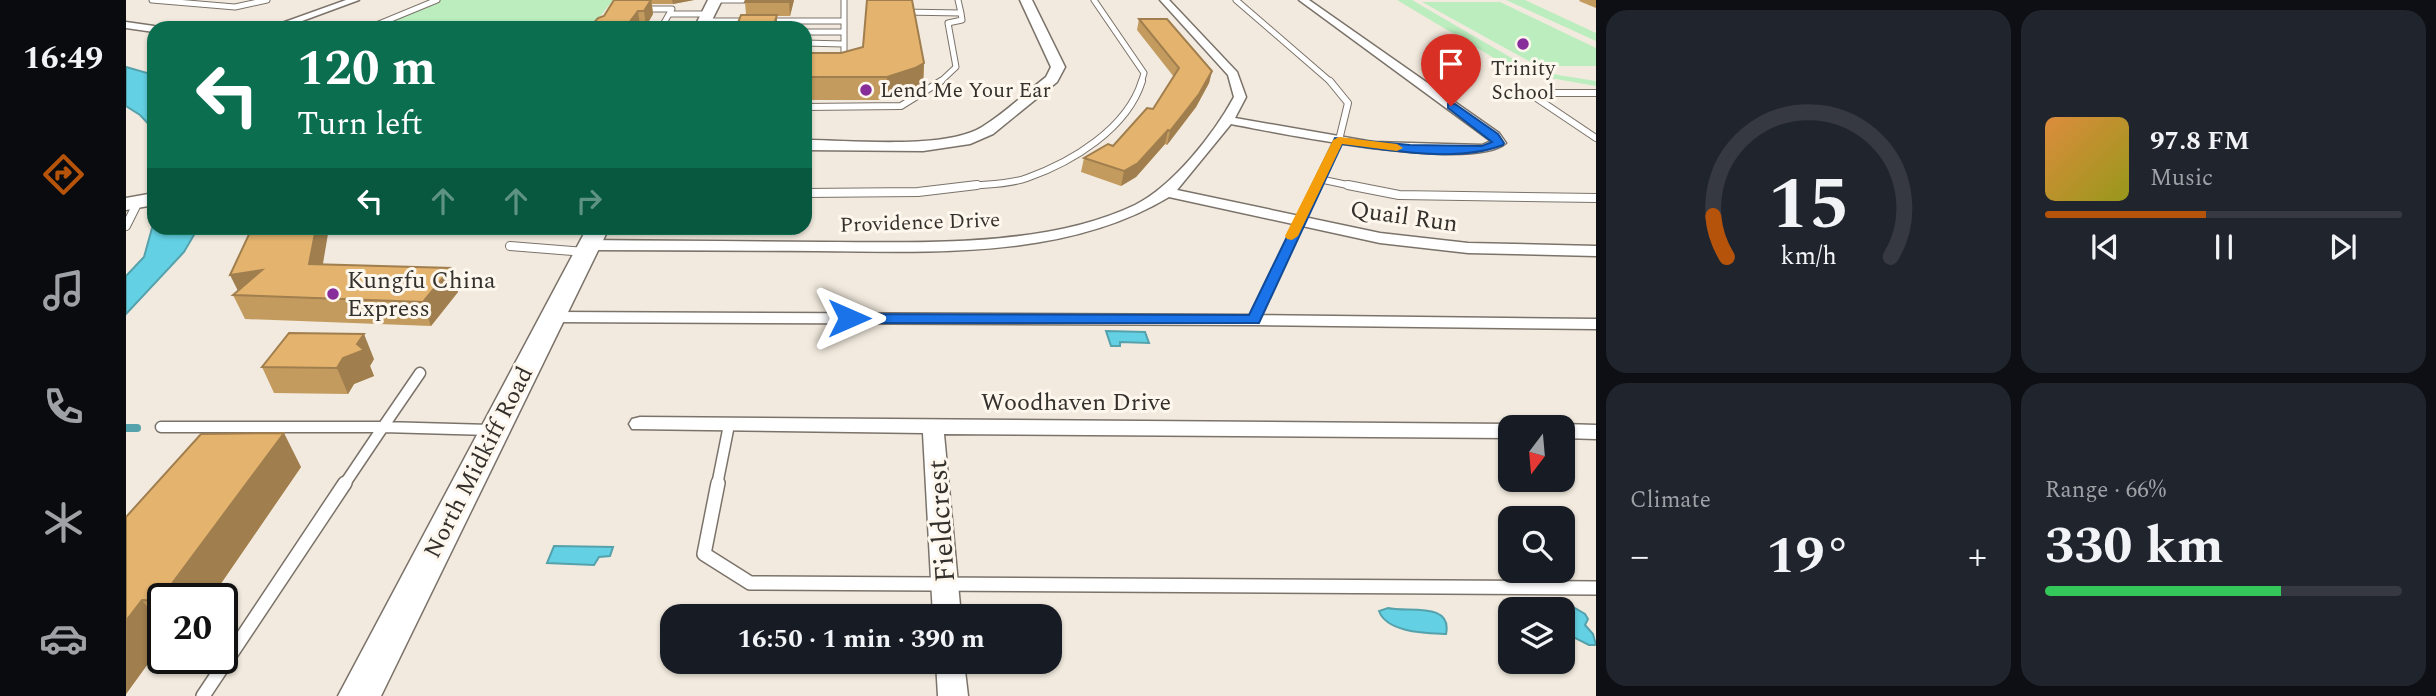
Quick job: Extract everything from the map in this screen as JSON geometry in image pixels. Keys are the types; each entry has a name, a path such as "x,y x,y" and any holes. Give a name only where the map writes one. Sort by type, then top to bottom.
{"main road":[{"path":"705,21 715,0"},
{"name":"North Midkiff Road","path":"359,696 591,241"}],"street":[{"path":"294,21 355,0"},
{"path":"812,145 923,146 964,140 988,131 1052,79 1058,67 1026,0"},
{"name":"Providence Drive","path":"591,241 912,247 986,244 1081,229 1140,208 1167,192 1228,120 1240,97 1233,74 1164,0"},
{"path":"1228,120 1339,140 1410,149 1483,149 1499,143 1494,136 1303,0"},
{"path":"126,25 147,28"},
{"name":"Quail Run","path":"1167,192 1380,238 1468,248 1596,251"},
{"name":"Woodhaven Drive","path":"640,424 1498,431"},
{"name":"Fieldcrest","path":"933,427 946,604"},
{"path":"1575,431 1596,432"},
{"path":"951,674 953,696"}],"lane":[{"path":"152,0 235,7 267,0"},
{"path":"386,21 437,0"},
{"path":"715,0 772,0"},
{"path":"832,65 844,61 844,0"},
{"path":"812,107 901,106 937,85 956,67 948,23 962,20 958,0"},
{"path":"812,192 918,192 991,185 1025,179 1092,145 1136,100 1144,73 1094,0"},
{"path":"1236,0 1343,95 1348,103 1339,140 1254,320"},
{"path":"637,9 672,9 665,21"},
{"path":"897,12 961,13"},
{"path":"669,14 705,21 844,21"},
{"path":"812,33 844,32"},
{"path":"812,34 828,36 823,43"},
{"path":"812,43 843,44"},
{"path":"830,56 843,56"},
{"path":"1596,93 1529,93 1596,138"},
{"path":"1319,179 1399,195 1596,198"},
{"path":"126,226 139,202"},
{"path":"510,246 591,241"},
{"path":"551,317 1596,324"},
{"path":"203,696 420,373"},
{"path":"729,425 704,554 750,583 944,582 1596,588"},
{"path":"162,427 494,430"}],"green space":[{"path":"435,0 613,0 596,21 383,21"},
{"path":"1397,0 1412,0 1520,63 1558,75 1596,81 1596,86 1539,76 1504,64"},
{"path":"1506,0 1525,0 1596,33 1596,41"},
{"path":"1422,2 1500,2 1596,48 1596,66 1538,66"}],"water":[{"path":"126,67 147,73 147,122 126,106"},
{"path":"150,235 194,235 184,252 126,314 126,276 144,257"},
{"path":"1106,331 1145,332 1149,343 1120,342 1120,346 1111,346"},
{"path":"554,546 613,547 610,556 599,557 594,565 547,563"},
{"path":"1388,608 1435,613 1442,617 1446,624 1446,634 1419,632 1390,624 1379,611"},
{"path":"1575,608 1588,619 1585,625 1593,634 1596,645 1589,645 1575,638"}],"building":[{"path":"614,0 651,0 644,11 638,11 630,21 595,21 604,16"},
{"path":"746,0 790,0 745,2"},
{"path":"867,0 912,0 924,63 887,77 812,77 812,53 841,53 863,47"},
{"path":"741,15 777,15 775,21 739,21"},
{"path":"1139,19 1167,19 1212,71 1199,94 1170,131 1168,130 1138,163 1124,171 1084,158 1108,144 1113,146 1147,108 1153,109 1179,68"},
{"path":"249,235 315,235 309,264 451,268 423,302 233,295 262,270 230,275"},
{"path":"289,333 364,334 357,344 364,350 343,358 337,368 262,367"},
{"path":"284,433 172,583 147,583 147,600 142,600 126,621 126,517 201,434"}],"waterway":[{"path":"126,428 137,428"}],"slow traffic":[{"path":"1292,236 1339,140 1397,148"}],"place":[{"name":"Trinity School","path":"1523,44"},
{"name":"Lend Me Your Ear","path":"866,90"},
{"name":"Kungfu China Express","path":"333,294"}],"route":[{"path":"849,318 1254,320 1339,140 1410,149 1483,149 1499,143 1494,136 1451,106"}]}
